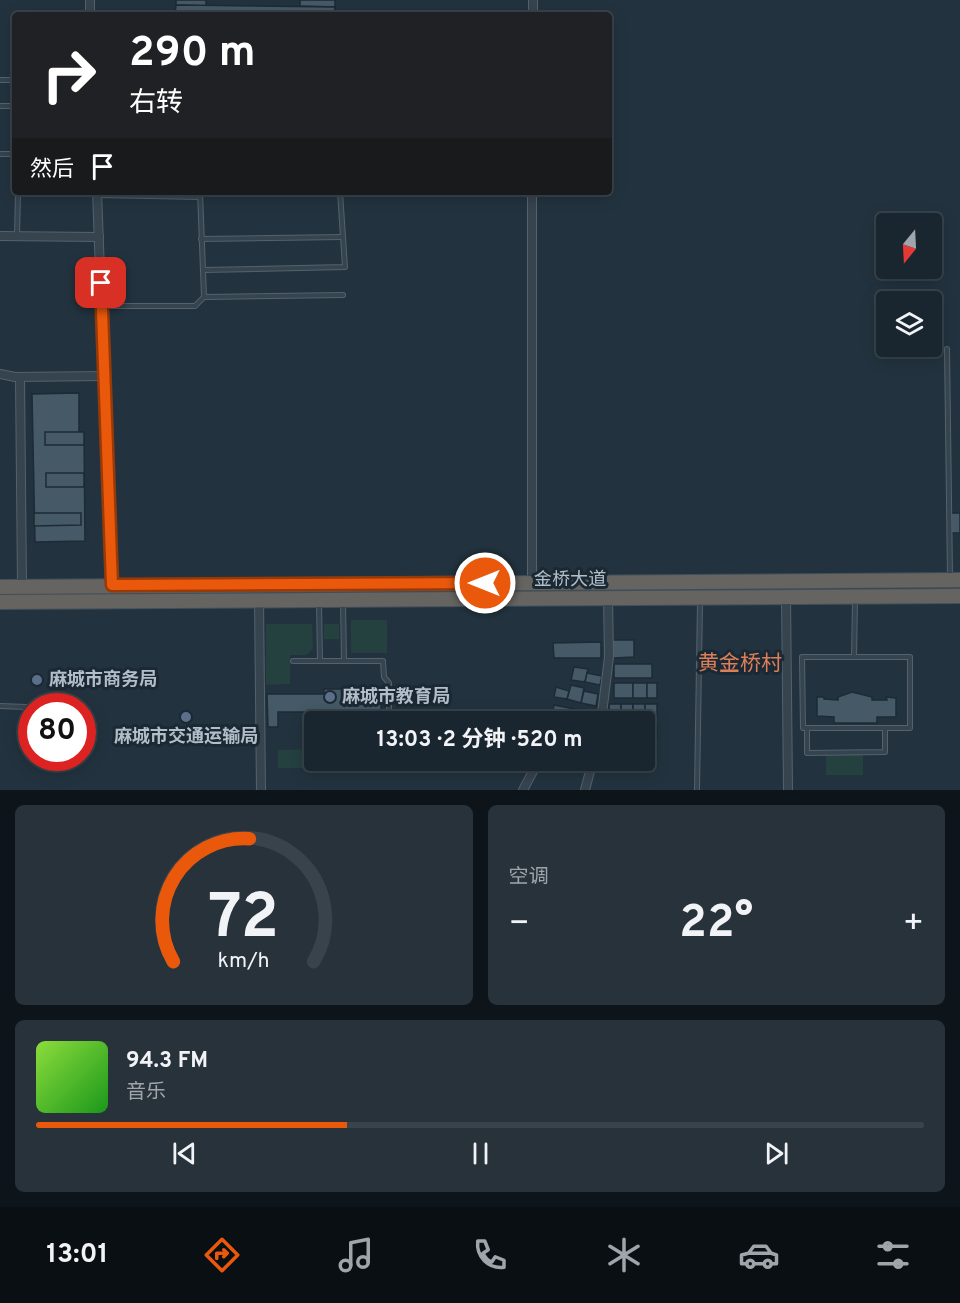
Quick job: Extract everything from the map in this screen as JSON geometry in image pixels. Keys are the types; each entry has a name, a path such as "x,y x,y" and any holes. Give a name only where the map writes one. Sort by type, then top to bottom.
{"highway":[{"name":"金桥大道","path":"0,587 955,580"},
{"name":"金桥大道","path":"0,602 960,596"}],"street":[{"path":"97,195 112,585"},
{"path":"532,195 532,582"},
{"path":"0,236 99,237"},
{"path":"0,374 20,377 104,376"},
{"path":"20,377 22,586"},
{"path":"786,596 789,790"},
{"path":"602,711 609,657 608,597"},
{"path":"259,599 261,790"},
{"path":"523,790 533,771"},
{"path":"585,790 590,771"}],"lane":[{"path":"18,195 18,236"},
{"path":"200,195 204,297"},
{"path":"203,270 345,267 340,195"},
{"path":"201,239 343,237"},
{"path":"102,306 195,306 204,297 344,295"},
{"path":"947,349 955,580"},
{"path":"854,657 855,596"},
{"path":"697,790 700,597"},
{"path":"319,599 320,661"},
{"path":"343,599 344,661"},
{"path":"802,657 854,657 910,657 910,728 803,728 802,657"},
{"path":"293,661 383,661 384,677 389,683 389,711"},
{"path":"0,706 18,707"},
{"path":"807,728 807,753 863,753 885,752 885,728"}],"green space":[{"path":"351,620 387,620 387,653 351,653"},
{"path":"266,624 312,624 313,649 306,655 290,655 290,684 266,685"},
{"path":"324,624 339,624 339,639 324,639"},
{"path":"304,749 304,768 278,768 278,750"},
{"path":"826,755 863,755 863,775 826,775"}],"building":[{"path":"176,0 206,0 206,6 176,5"},
{"path":"300,0 335,0 335,7 300,6"},
{"path":"176,5 335,7 334,12 175,12"},
{"path":"79,393 79,407 33,408 32,394"},
{"path":"79,393 79,432 84,432 85,541 35,542 32,394"},
{"path":"45,432 84,432 84,445 45,445"},
{"path":"46,473 84,473 84,487 46,487"},
{"path":"34,513 81,513 81,525 34,526"},
{"path":"951,513 960,513 960,533 951,533"},
{"path":"612,640 634,640 634,657 613,658"},
{"path":"601,642 601,658 554,658 553,643"},
{"path":"614,664 652,664 652,678 614,678"},
{"path":"574,667 588,669 585,682 571,680"},
{"path":"587,673 602,676 600,685 585,682"},
{"path":"614,683 633,683 633,698 614,698"},
{"path":"633,683 647,683 647,698 633,698"},
{"path":"647,683 657,683 657,698 647,698"},
{"path":"571,685 584,688 581,703 567,699"},
{"path":"556,687 569,691 567,699 554,697"},
{"path":"324,689 344,689 344,694 381,693 381,711 278,712 278,727 268,727 267,694 324,694"},
{"path":"584,691 598,694 596,706 581,703"},
{"path":"852,692 872,697 872,700 887,700 886,697 896,698 896,717 877,717 877,723 834,723 834,717 817,716 817,697 838,700 838,697"},
{"path":"609,704 621,704 621,711 609,711"},
{"path":"621,704 633,704 633,711 621,711"},
{"path":"633,704 645,704 645,711 633,711"},
{"path":"645,704 657,704 657,718 655,718 655,711 645,711"},
{"path":"554,705 585,711 553,711"},
{"path":"655,727 657,727 657,740 655,740"}],"place":[{"name":"麻城市商务局","path":"37,680"},
{"name":"麻城市教育局","path":"330,697"},
{"name":"麻城市交通运输局","path":"186,717"}],"district":[{"name":"黄金桥村","path":"740,664"}],"route":[{"path":"101,283 112,585 485,583"}]}
